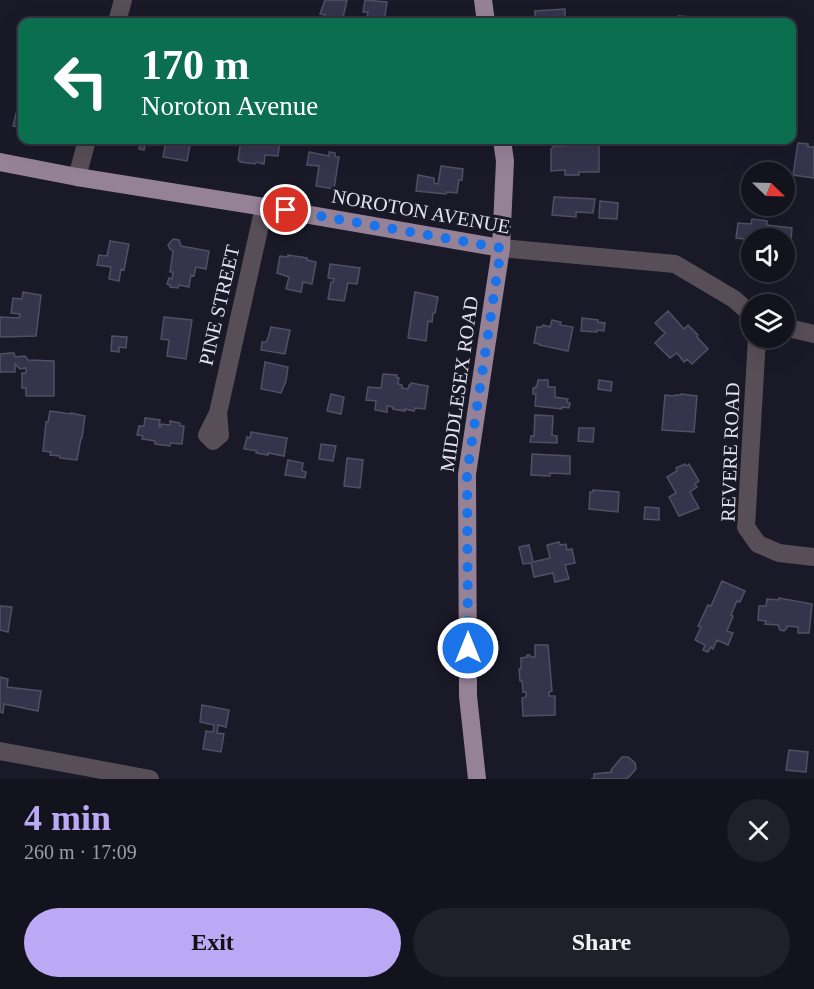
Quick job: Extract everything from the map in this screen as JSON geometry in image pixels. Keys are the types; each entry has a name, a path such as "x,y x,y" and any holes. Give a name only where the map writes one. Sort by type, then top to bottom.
{"main road":[{"path":"483,0 485,18"},
{"name":"MIDDLESEX ROAD","path":"477,779 468,696 467,474 501,248 506,161 503,144"},
{"name":"NOROTON AVENUE","path":"0,162 501,248"}],"street":[{"path":"118,18 123,0"},
{"path":"77,177 86,144"},
{"name":"PINE STREET","path":"218,413 264,207"},
{"name":"NOROTON AVENUE","path":"501,248 675,264 741,305"},
{"path":"795,330 814,334"},
{"name":"REVERE ROAD","path":"756,348 746,526 758,544 779,554 814,557"},
{"path":"0,751 150,779"}],"building":[{"path":"325,0 347,0 343,18 324,18 325,15 320,14"},
{"path":"365,0 387,2 385,18 367,18 368,12 363,12"},
{"path":"565,9 565,18 535,18 535,11"},
{"path":"678,16 707,18 678,18"},
{"path":"18,105 18,127 13,126"},
{"path":"798,143 814,147 814,178 795,175"},
{"path":"133,144 145,144 144,150 139,149 140,145"},
{"path":"165,144 190,144 187,161 163,157"},
{"path":"240,144 280,144 278,156 265,155 264,164 238,160"},
{"path":"564,144 599,144 599,172 565,175 565,170 551,171 551,149 554,146 565,146"},
{"path":"309,152 329,156 329,152 335,153 335,157 339,157 334,189 316,186 319,166 307,165"},
{"path":"441,166 463,169 457,193 416,191 418,175 434,178 434,183 438,184"},
{"path":"554,197 595,199 593,213 576,212 576,217 552,215"},
{"path":"600,201 618,203 617,219 599,218"},
{"path":"752,219 767,221 767,225 792,228 741,228 741,239 736,238 738,223 751,224"},
{"path":"173,239 179,240 181,246 209,251 206,269 196,267 194,276 191,275 189,287 179,285 178,288 170,287 167,284 169,278 172,279 173,272 170,272 173,251 168,245"},
{"path":"110,241 129,244 124,270 121,269 119,281 109,279 111,267 97,265 99,255 107,256"},
{"path":"288,255 316,262 312,284 303,282 301,292 286,289 289,277 277,273 280,256 288,257"},
{"path":"330,264 360,268 357,284 348,283 344,301 328,299 331,282 334,279 328,278"},
{"path":"23,292 41,295 36,336 0,337 0,317 19,318 20,314 11,313 13,298 22,299"},
{"path":"415,292 438,297 432,322 428,321 426,341 408,338"},
{"path":"668,311 684,329 688,325 708,349 692,364 687,359 684,362 677,353 670,358 655,343 665,333 655,323"},
{"path":"164,317 192,320 186,359 167,356 169,340 161,339"},
{"path":"582,318 605,323 604,331 581,331"},
{"path":"552,320 561,322 560,325 573,327 568,351 534,343 537,327 543,325 550,327"},
{"path":"271,327 290,330 285,354 261,350 262,342 266,342"},
{"path":"112,336 127,337 126,348 119,347 119,352 111,351"},
{"path":"14,353 15,357 25,356 28,360 54,361 54,396 26,396 26,388 22,388 22,373 26,373 26,368 20,369 15,364 15,372 0,372 0,354"},
{"path":"265,362 288,367 281,393 261,389"},
{"path":"383,374 397,375 398,384 402,385 402,388 408,389 411,383 428,386 425,409 415,408 414,411 405,409 405,411 387,406 387,412 375,410 376,401 366,400 368,387 381,388"},
{"path":"538,380 548,380 548,387 555,387 555,397 568,399 569,408 535,406 536,394 533,394 533,388 536,388"},
{"path":"599,380 612,382 611,391 598,389"},
{"path":"331,394 344,397 341,414 327,411"},
{"path":"665,395 697,396 694,432 662,430"},
{"path":"50,411 85,416 77,460 60,458 60,456 50,455 51,452 43,451 46,422 48,422"},
{"path":"535,415 553,416 552,435 557,436 557,443 530,442 531,436 534,436"},
{"path":"145,418 160,420 159,427 161,424 170,425 170,421 180,423 180,426 184,426 182,444 171,443 170,446 142,439 143,436 137,435 139,426 144,426"},
{"path":"579,428 594,428 593,442 578,441"},
{"path":"251,432 287,438 284,456 256,453 257,451 244,449"},
{"path":"321,444 336,446 333,461 319,459"},
{"path":"532,454 570,456 570,474 531,475"},
{"path":"347,458 363,460 360,488 344,486"},
{"path":"288,460 303,463 302,471 306,472 305,478 285,475"},
{"path":"685,464 686,466 689,464 699,481 695,484 697,487 690,492 699,508 679,516 669,497 676,493 667,477 677,471 676,468"},
{"path":"593,490 619,492 618,512 589,509 590,492"},
{"path":"645,507 659,508 659,520 644,519"},
{"path":"559,542 560,545 566,544 567,550 572,549 575,563 565,565 569,579 555,582 553,573 534,577 531,563 523,564 519,547 529,545 533,562 550,558 547,545"},
{"path":"722,581 745,591 740,602 737,601 731,615 733,616 727,631 733,633 728,645 717,640 713,649 711,647 708,652 703,650 705,645 695,640 701,627 698,626 708,605 711,606"},
{"path":"779,598 812,604 809,633 798,633 798,627 787,626 784,631 780,630 778,625 765,624 766,621 758,620 759,606 766,606 767,599 779,600"},
{"path":"0,606 12,607 8,632 0,630"},
{"path":"535,645 548,645 552,691 549,692 549,696 555,696 555,715 523,716 522,698 526,697 526,692 523,692 519,669 521,669 521,658 527,655 535,657"},
{"path":"0,677 8,679 7,687 41,691 38,711 4,704 3,713 0,712"},
{"path":"202,705 229,710 226,727 218,725 217,733 224,734 221,752 203,749 206,731 213,732 214,725 200,722"},
{"path":"789,750 808,752 806,772 786,770"},
{"path":"622,757 628,757 635,763 636,769 627,779 591,779 594,778 594,774 612,772 611,770"}],"route":[{"path":"286,210 501,248 467,474 468,648"}]}
